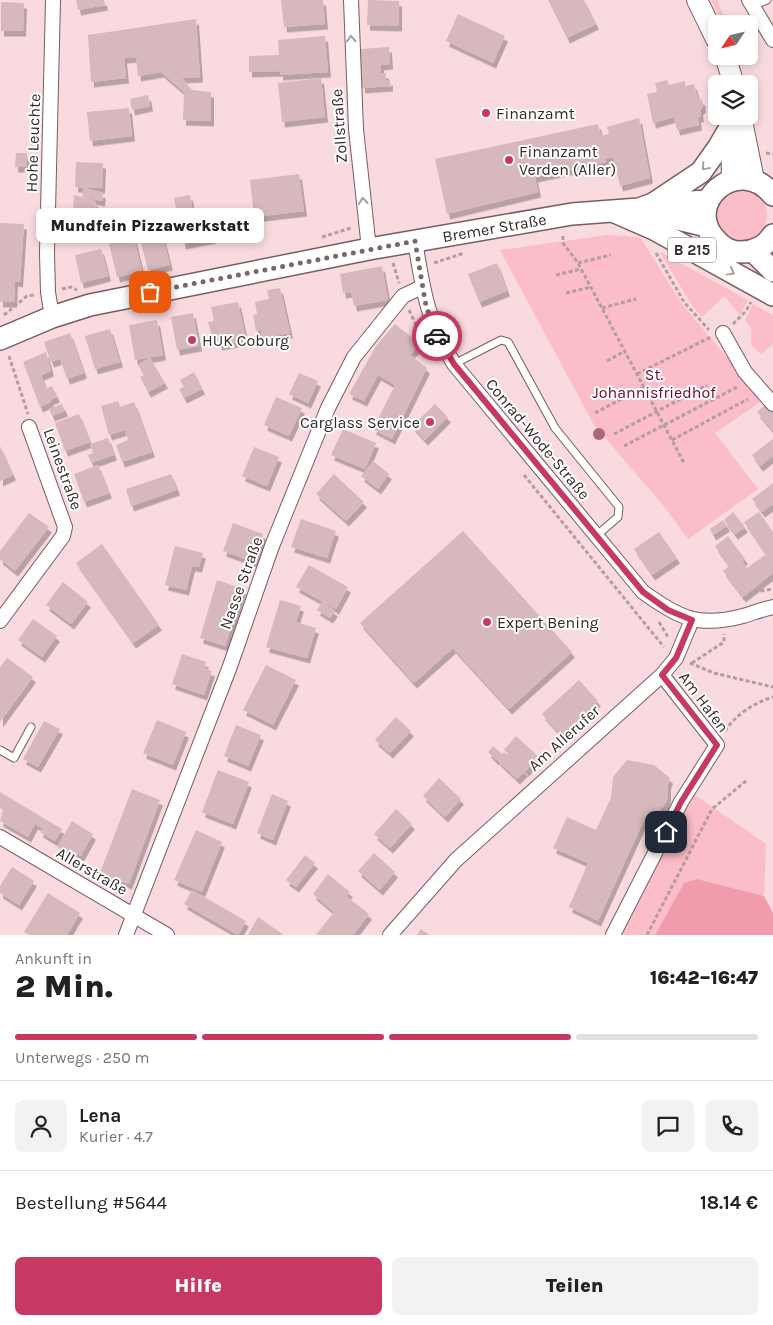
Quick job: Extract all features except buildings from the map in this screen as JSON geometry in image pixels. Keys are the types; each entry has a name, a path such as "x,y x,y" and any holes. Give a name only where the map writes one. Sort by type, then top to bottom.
{"main road":[{"path":"697,0 708,23"},
{"path":"646,206 700,172 718,148 731,125"},
{"path":"732,180 735,125"},
{"path":"737,125 754,180 773,194"},
{"path":"754,180 732,180 720,186 708,201 706,213 707,226 714,238 724,248 738,252 767,242 773,271"},
{"name":"Bremer Straße","path":"4,346 52,317 132,295 369,249 572,214 708,201"},
{"name":"Bremer Straße","path":"646,206 707,226"},
{"name":"B 215","path":"610,210 654,229 773,295"}],"street":[{"name":"Hohe Leuchte","path":"52,317 48,292 47,253 53,0"},
{"name":"Zollstraße","path":"351,0 356,129 369,249"},
{"path":"751,3 773,40"},
{"name":"Conrad-Wode-Straße","path":"415,241 422,287 433,327 454,364 643,592 668,610 692,620"},
{"name":"Nasse Straße","path":"126,935 226,678 272,546 328,408 354,357 403,296 422,287"},
{"path":"723,333 745,372 773,404"},
{"name":"Leinestraße","path":"0,621 62,536 65,527 29,427"},
{"path":"692,620 722,621 773,607"},
{"name":"Am Allerufer","path":"390,935 456,860 662,675 671,654 692,620"},
{"name":"Am Hafen","path":"612,935 681,802 717,745 662,675"},
{"name":"Allerstraße","path":"0,837 167,935"}],"lane":[{"path":"751,3 767,0"},
{"path":"454,364 501,340 508,342 556,428 619,507 618,517 596,537"},
{"path":"0,750 14,758 31,727"}],"path":[{"path":"553,238 571,235"},
{"path":"563,236 564,243 578,263 684,463"},
{"path":"637,374 714,336 684,302 655,252 656,244"},
{"path":"435,263 467,252"},
{"path":"578,263 612,255"},
{"path":"556,275 581,269"},
{"path":"566,293 591,288"},
{"path":"0,317 20,304 27,296"},
{"path":"602,308 636,299"},
{"path":"4,346 28,413 29,427"},
{"path":"606,361 625,351"},
{"path":"614,434 707,385"},
{"path":"624,446 741,385"},
{"path":"595,413 644,387"},
{"path":"672,440 748,399"},
{"path":"640,616 645,616"},
{"path":"656,620 666,632 669,640"},
{"path":"692,664 724,642 724,629"},
{"path":"668,645 671,654 692,664 714,672 773,687"},
{"path":"717,745 728,727 738,716 759,702 773,697"},
{"path":"647,935 712,809 746,781"}],"green space":[{"path":"711,0 717,0 723,15 718,15"},
{"path":"736,189 746,189 760,196 767,210 767,220 760,234 746,241 736,241 726,237 719,230 715,220 715,210 719,200 726,193"},
{"name":"St. Johannisfriedhof","path":"607,235 640,237 682,304 763,400 715,433 758,489 688,539 662,504 594,425 500,250"},
{"path":"660,252 748,300 740,315 724,296 702,317 692,306"},
{"path":"753,304 773,315 773,344 761,354 751,345 751,327 745,320"},
{"path":"695,795 766,844 764,896 697,879 684,883 655,935 617,935 659,854"}],"shaded area":[{"path":"697,879 764,896 773,913 773,935 655,935 684,883"}],"way so far":[{"path":"150,292 415,241 426,306 437,336"}],"place":[{"name":"Finanzamt","path":"486,113"},
{"name":"Finanzamt Verden (Aller)","path":"509,160"},
{"name":"Mundfein Pizzawerkstatt","path":"150,292"},
{"name":"HUK Coburg","path":"192,340"},
{"name":"Carglass Service","path":"430,422"},
{"name":"Expert Bening","path":"487,622"}],"route":[{"path":"437,336 454,364 643,592 668,610 692,620 676,658 662,675 717,745 681,802 666,832"}]}
